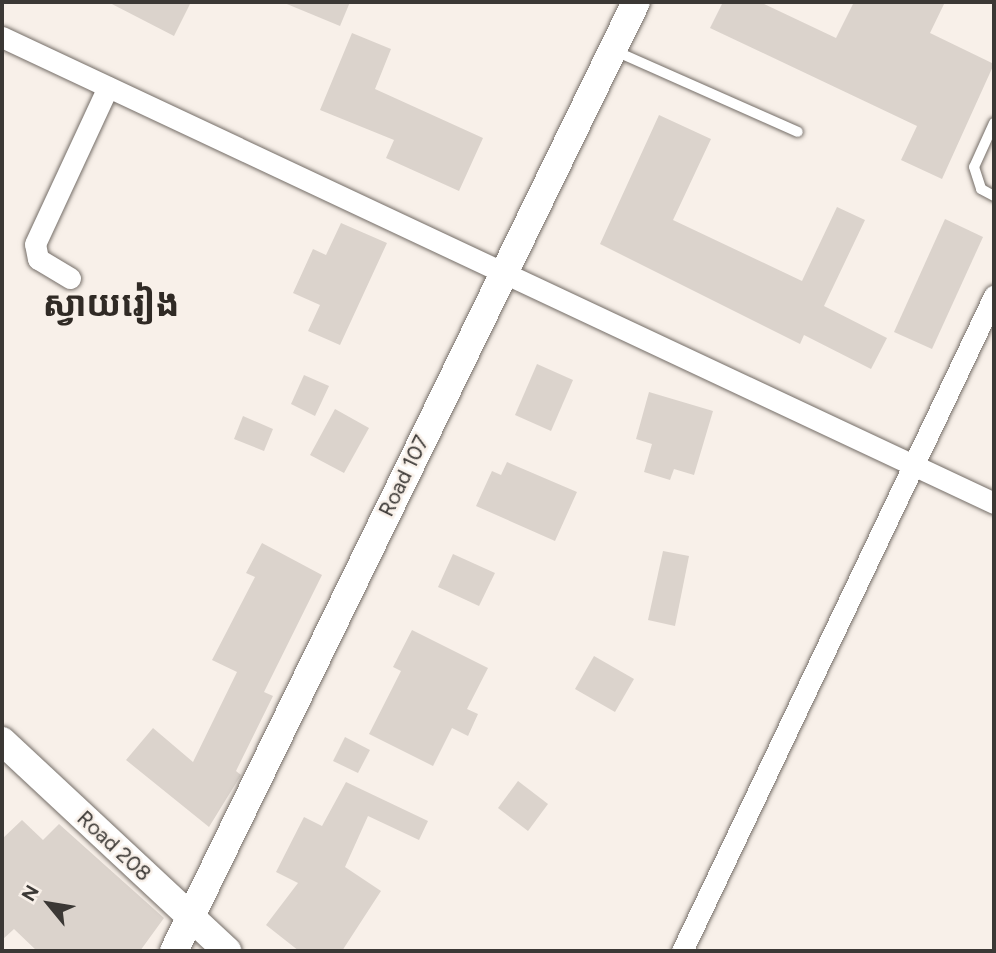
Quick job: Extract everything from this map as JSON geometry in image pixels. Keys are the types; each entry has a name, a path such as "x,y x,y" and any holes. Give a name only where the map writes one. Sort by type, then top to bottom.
{"street":[{"name":"Road 107","path":"174,951 636,2"},
{"path":"2,37 994,503"},
{"path":"69,278 38,259 35,244 108,87"},
{"path":"682,951 915,467 994,296"},
{"name":"Road 208","path":"2,741 227,951"}],"lane":[{"path":"613,50 798,132"},
{"path":"994,123 974,167 981,189 994,196"}],"building":[{"path":"108,2 191,2 174,36"},
{"path":"282,2 350,2 340,26"},
{"path":"723,2 760,2 836,38 854,2 945,2 930,33 994,64 942,179 901,160 917,126 710,28"},
{"path":"352,33 391,49 375,89 483,138 459,191 386,158 394,140 320,110"},
{"path":"659,115 711,139 673,220 802,281 837,207 865,220 824,306 887,338 871,369 804,335 800,344 600,244"},
{"path":"945,219 983,237 932,349 894,332"},
{"path":"341,223 387,243 340,345 308,331 320,305 293,293 313,249 326,255"},
{"path":"537,364 573,380 551,431 515,415"},
{"path":"304,375 329,386 315,416 291,404"},
{"path":"649,392 713,411 694,475 674,469 670,480 644,472 652,444 636,439"},
{"path":"335,409 369,428 344,473 310,455"},
{"path":"243,416 273,429 264,451 234,439"},
{"path":"507,462 577,492 555,541 476,506 492,471 501,475"},
{"path":"262,543 322,575 264,692 273,696 236,771 241,775 209,827 126,760 153,728 193,762 237,672 212,660 255,577 246,573"},
{"path":"663,551 689,556 675,626 648,620"},
{"path":"453,554 495,573 479,606 438,587"},
{"path":"412,630 488,668 467,709 478,714 468,736 452,728 433,766 369,734 401,671 393,667"},
{"path":"594,656 634,679 615,712 575,689"},
{"path":"345,737 370,750 358,773 333,761"},
{"path":"518,781 548,804 528,831 498,808"},
{"path":"346,782 428,821 419,840 368,816 345,867 381,891 342,951 299,951 266,925 298,883 276,872 304,817 322,826"},
{"path":"22,820 43,840 59,824 164,918 140,951 37,951 14,929 2,940 2,839"}],"district":[{"name":"ស្វាយរៀង","path":"111,304"}]}
